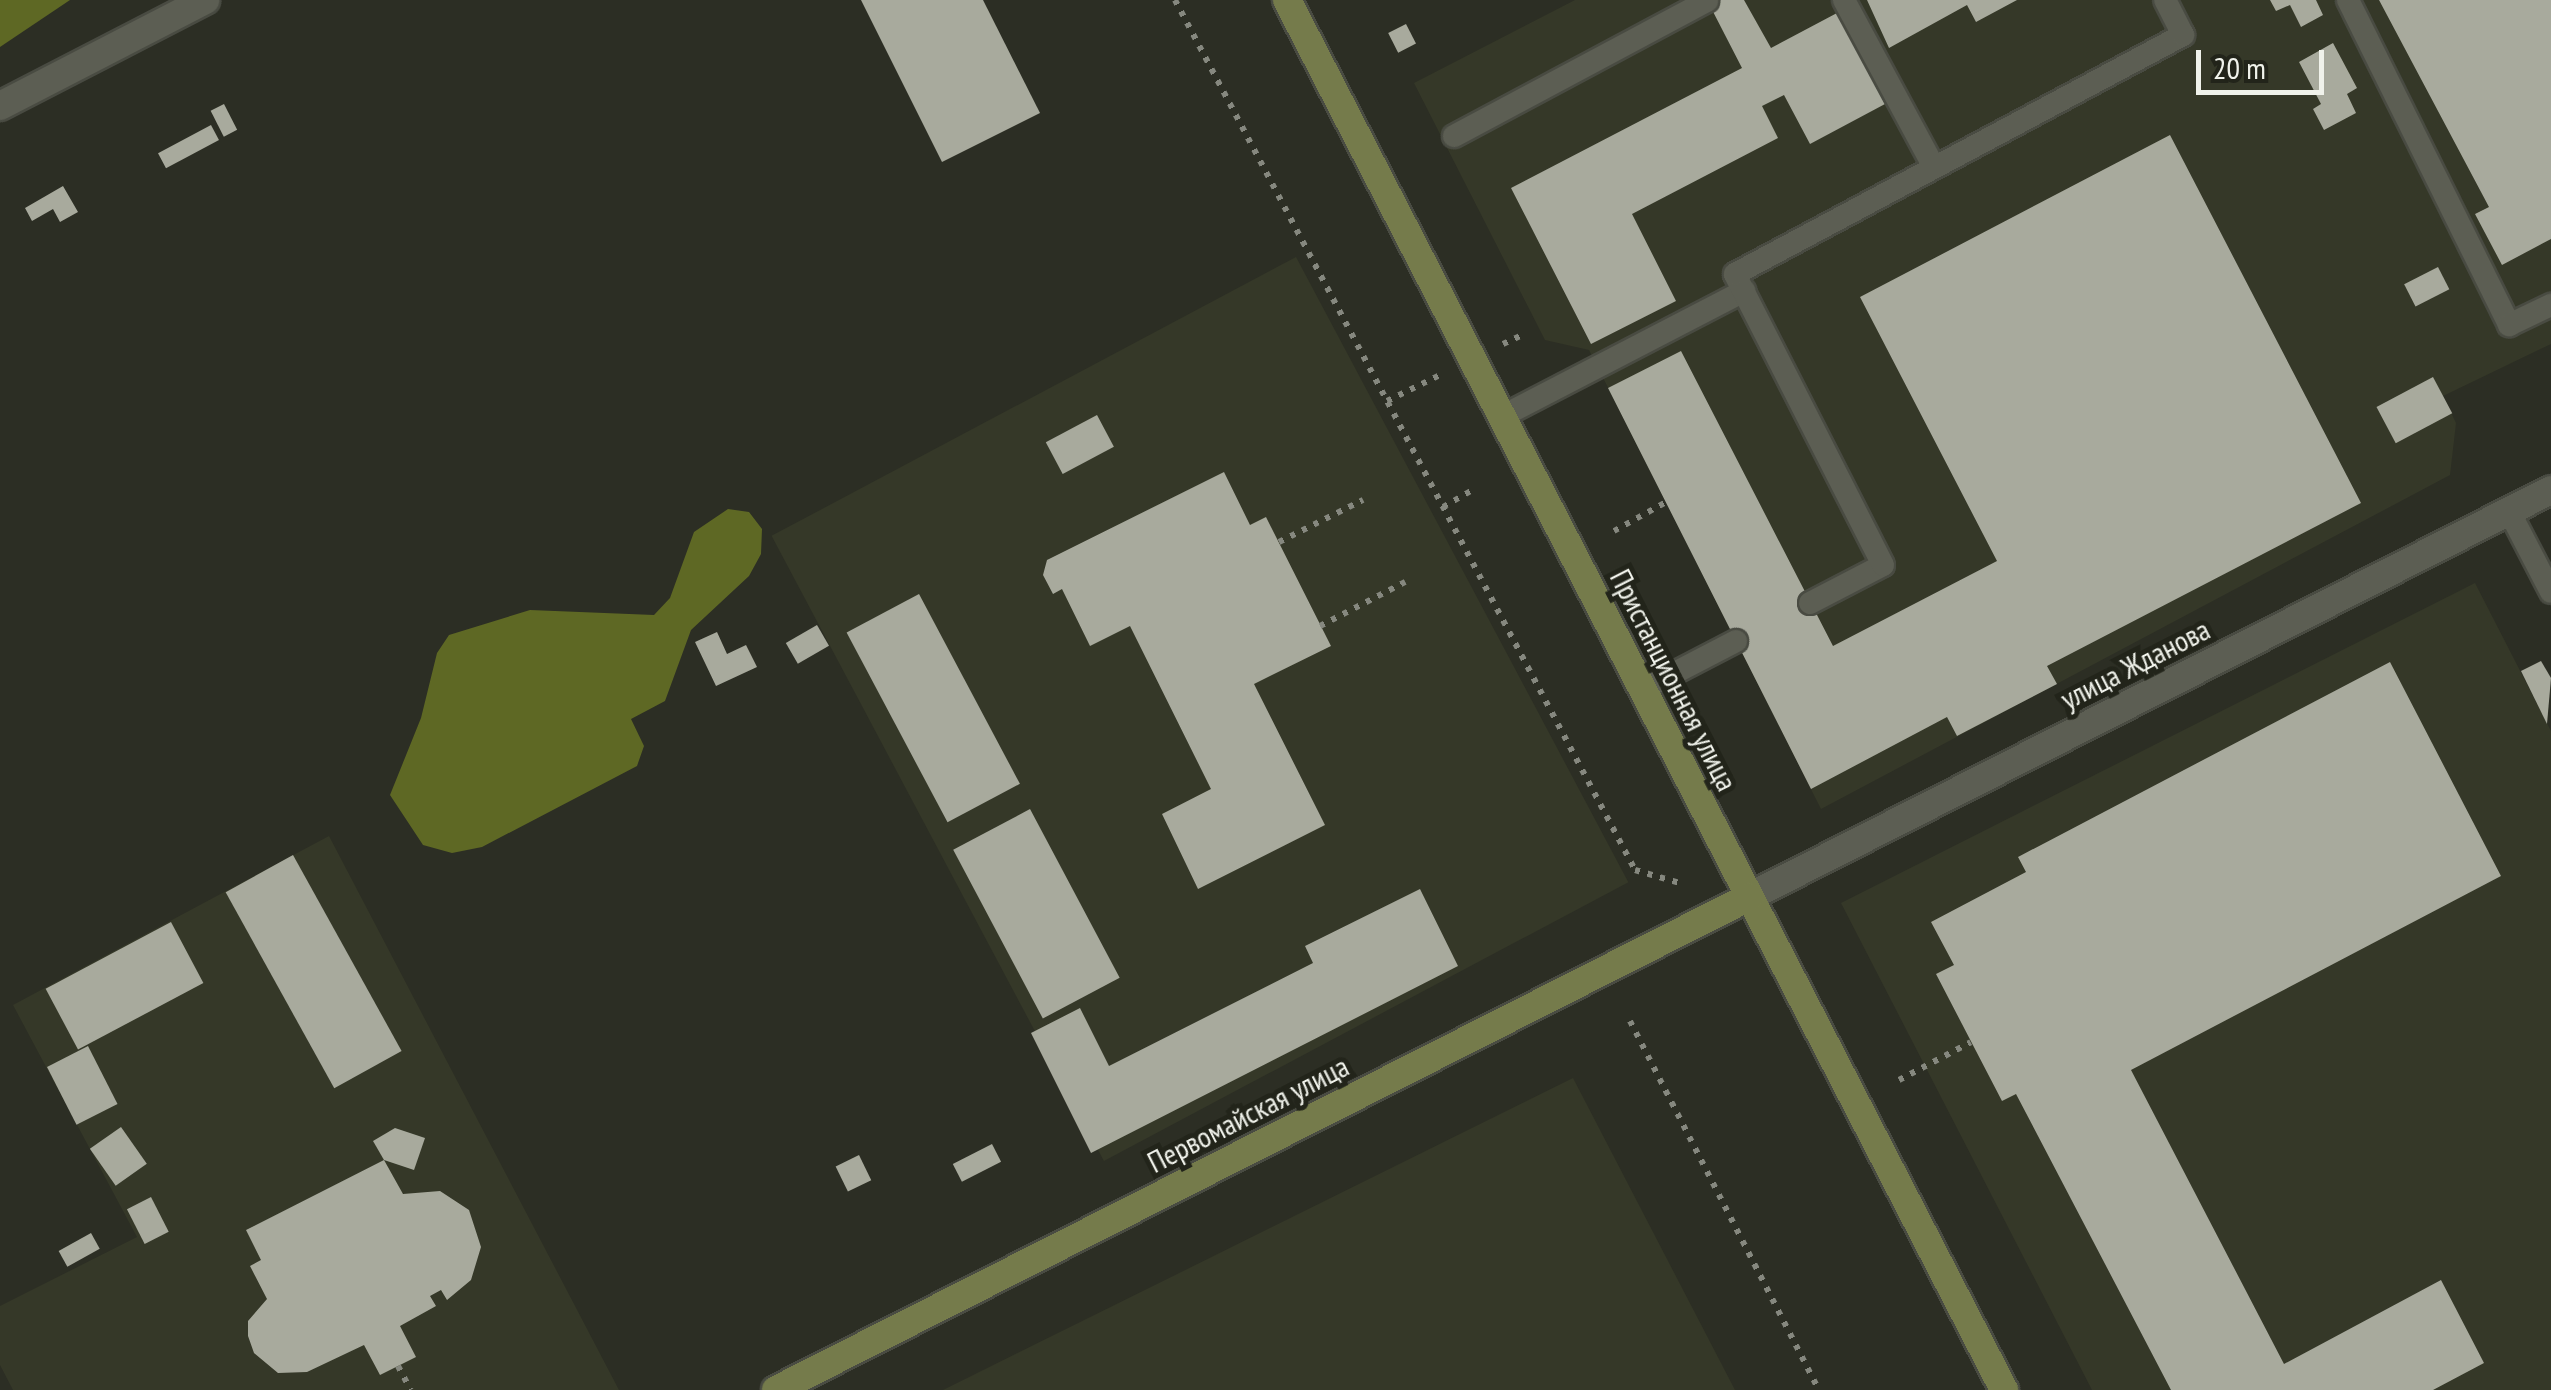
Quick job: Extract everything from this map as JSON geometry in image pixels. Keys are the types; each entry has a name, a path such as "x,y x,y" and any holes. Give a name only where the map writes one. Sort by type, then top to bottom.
{"main road":[{"name":"Пристанционная улица","path":"1286,0 2004,1390"},
{"name":"Первомайская улица","path":"776,1390 1749,897"}],"street":[{"path":"0,106 204,0"},
{"name":"улица Жданова","path":"1749,897 2551,490"}],"lane":[{"path":"1844,0 1934,167"},
{"path":"1810,603 1883,565 1735,274 2183,35 2165,0"},
{"path":"2348,0 2509,325 2551,305"},
{"path":"1454,136 1707,1"},
{"path":"1501,417 1744,292"},
{"path":"2509,511 2551,592"},
{"path":"1642,690 1736,641"}],"path":[{"path":"1174,0 1635,870 1680,883"},
{"path":"1442,507 1473,490"},
{"path":"1279,542 1363,500"},
{"path":"1614,531 1666,502"},
{"path":"1320,626 1405,582"},
{"path":"1630,1021 1818,1390"},
{"path":"1899,1080 1971,1042"},
{"path":"398,1366 411,1390"}],"shaded area":[{"path":"1575,0 2551,0 2551,344 2443,396 2456,423 2450,475 1821,809 1589,350 1545,340 1414,83"},
{"path":"1296,257 1628,882 1104,1161 772,536"},
{"path":"2475,583 2551,731 2551,1390 2092,1390 1841,903"},
{"path":"329,836 619,1390 13,1390 0,1365 0,1306 137,1237 13,1005"},
{"path":"1573,1078 1735,1390 943,1390"}],"green space":[{"path":"0,0 70,0 0,47"},
{"path":"728,509 749,512 762,529 761,554 749,576 691,630 665,701 631,719 644,746 637,766 482,847 452,853 423,845 390,795 421,718 437,653 449,635 530,610 654,615 670,598 694,532"}],"building":[{"path":"861,0 983,0 1040,113 942,162"},
{"path":"1707,0 1744,0 1771,48 1837,13 1885,104 1810,144 1784,95 1762,106 1778,138 1632,214 1676,301 1591,344 1511,188 1742,68"},
{"path":"1867,0 2017,0 1976,22 1967,5 1889,48"},
{"path":"2270,0 2316,0 2323,15 2301,27 2290,5 2276,11"},
{"path":"2379,0 2551,0 2551,239 2502,265 2475,214 2489,207"},
{"path":"1406,24 1416,44 1398,53 1388,33"},
{"path":"2333,43 2357,88 2347,94 2356,113 2324,130 2313,109 2321,104 2299,62"},
{"path":"224,104 237,130 224,137 211,111"},
{"path":"211,125 219,140 166,168 158,153"},
{"path":"2170,135 2361,503 2047,666 2057,684 1957,736 1947,717 1811,789 1608,388 1681,351 1833,646 1997,561 1860,297"},
{"path":"63,186 78,212 60,222 53,209 32,221 25,208"},
{"path":"2438,267 2449,289 2415,307 2404,284"},
{"path":"2433,377 2452,413 2396,443 2376,407"},
{"path":"1097,415 1114,447 1063,474 1046,442"},
{"path":"1224,472 1250,525 1266,517 1331,646 1254,684 1325,825 1198,889 1162,814 1211,789 1130,626 1090,646 1062,589 1053,594 1043,575 1047,560"},
{"path":"919,594 1020,784 948,822 847,632"},
{"path":"817,625 829,646 798,664 786,643"},
{"path":"717,632 727,654 746,645 757,667 716,686 695,642"},
{"path":"2541,661 2551,678 2547,724 2521,671"},
{"path":"2390,662 2501,876 2131,1070 2284,1364 2441,1280 2484,1363 2433,1390 2171,1390 2016,1094 2002,1101 1936,974 1954,965 1931,922 2026,872 2018,857"},
{"path":"1030,809 1120,978 1043,1018 953,850"},
{"path":"293,855 402,1051 334,1088 226,892"},
{"path":"1420,889 1458,966 1091,1153 1031,1033 1080,1008 1109,1066 1313,963 1305,946"},
{"path":"171,922 203,983 78,1050 46,989"},
{"path":"88,1046 118,1104 77,1125 47,1067"},
{"path":"121,1127 147,1164 116,1186 90,1149"},
{"path":"395,1128 425,1138 414,1170 384,1160 373,1141"},
{"path":"992,1144 1001,1162 962,1182 953,1164"},
{"path":"859,1155 871,1180 848,1192 836,1166"},
{"path":"384,1160 403,1194 440,1191 469,1210 481,1247 471,1280 447,1300 441,1290 430,1296 436,1306 400,1326 416,1357 380,1375 364,1345 307,1372 278,1373 254,1353 248,1336 248,1321 267,1299 250,1266 261,1260 246,1230"},
{"path":"151,1197 169,1232 145,1244 127,1209"},
{"path":"91,1233 100,1249 67,1267 59,1251"}]}
